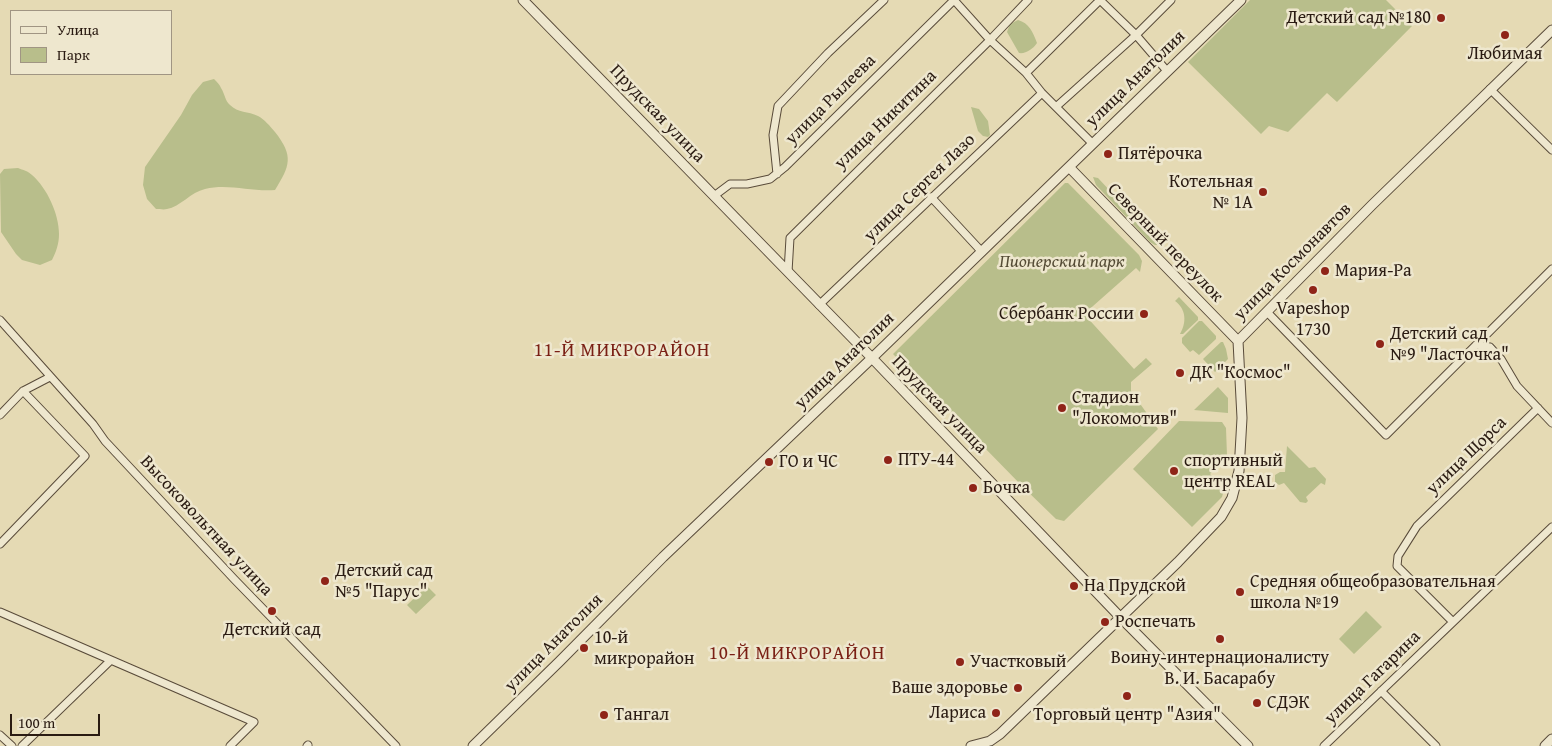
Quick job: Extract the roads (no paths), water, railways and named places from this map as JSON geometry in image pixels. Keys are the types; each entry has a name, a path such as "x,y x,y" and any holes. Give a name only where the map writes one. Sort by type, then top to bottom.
{"street":[{"name":"Прудская улица","path":"523,0 872,358 1121,618 1248,746"},
{"path":"777,174 773,136 778,106 828,53 884,0"},
{"name":"улица Рылеева","path":"714,196 730,184 747,184 770,179 777,174 954,0"},
{"path":"954,0 990,40 1026,73 1042,93 1093,144"},
{"name":"улица Никитина","path":"788,272 790,238 1028,0"},
{"path":"1026,73 1100,0 1136,35 1167,71"},
{"path":"1057,106 1136,35 1171,0"},
{"name":"улица Анатолия","path":"473,746 560,662 663,557 982,252 1241,0"},
{"name":"улица Космонавтов","path":"971,746 990,741 1000,734 1121,618 1221,517 1232,498 1239,472 1242,418 1238,341 1490,89 1552,30"},
{"path":"1490,89 1552,150"},
{"name":"улица Сергея Лазо","path":"819,305 1042,93"},
{"name":"Северный переулок","path":"1069,167 1238,341"},
{"path":"931,197 982,252"},
{"path":"1267,312 1386,435 1552,269"},
{"name":"Высоковольтная улица","path":"0,320 93,424 105,441 234,579 396,746"},
{"path":"1476,345 1490,347 1501,359 1517,386 1552,423"},
{"path":"0,414 23,391 50,376"},
{"path":"0,544 85,456 23,391"},
{"name":"улица Щорса","path":"1453,622 1397,566 1398,556 1417,526 1538,408"},
{"name":"улица Гагарина","path":"1324,746 1552,527"},
{"path":"0,612 254,722 230,746"},
{"path":"22,746 110,661"},
{"path":"1380,691 1436,746"},
{"path":"0,735 12,746"},
{"path":"1545,746 1552,739"}],"place":[{"name":"Детский сад №180","path":"1441,18"},
{"name":"Любимая","path":"1505,35"},
{"name":"Пятёрочка","path":"1108,154"},
{"name":"Котельная № 1А","path":"1263,192"},
{"name":"Мария-Ра","path":"1325,271"},
{"name":"Vapeshop 1730","path":"1313,290"},
{"name":"Сбербанк России","path":"1144,314"},
{"name":"Детский сад №9 \"Ласточка\"","path":"1380,344"},
{"name":"ДК \"Космос\"","path":"1180,373"},
{"name":"Стадион \"Локомотив\"","path":"1062,408"},
{"name":"ПТУ-44","path":"888,460"},
{"name":"ГО и ЧС","path":"769,462"},
{"name":"спортивный центр REAL","path":"1174,471"},
{"name":"Бочка","path":"973,488"},
{"name":"Детский сад №5 \"Парус\"","path":"325,581"},
{"name":"На Прудской","path":"1074,586"},
{"name":"Средняя общеобразовательная школа №19","path":"1240,592"},
{"name":"Детский сад","path":"272,611"},
{"name":"Роспечать","path":"1105,622"},
{"name":"Воину-интернационалисту В. И. Басарабу","path":"1220,639"},
{"name":"10-й микрорайон","path":"584,648"},
{"name":"Участковый","path":"960,662"},
{"name":"Ваше здоровье","path":"1018,688"},
{"name":"Торговый центр \"Азия\"","path":"1127,696"},
{"name":"СДЭК","path":"1257,703"},
{"name":"Лариса","path":"996,713"},
{"name":"Тангал","path":"604,715"}],"district":[{"name":"11-Й МИКРОРАЙОН","path":"622,351"},
{"name":"10-Й МИКРОРАЙОН","path":"797,654"}],"park label":[{"name":"Пионерский парк","path":"1062,262"}]}
